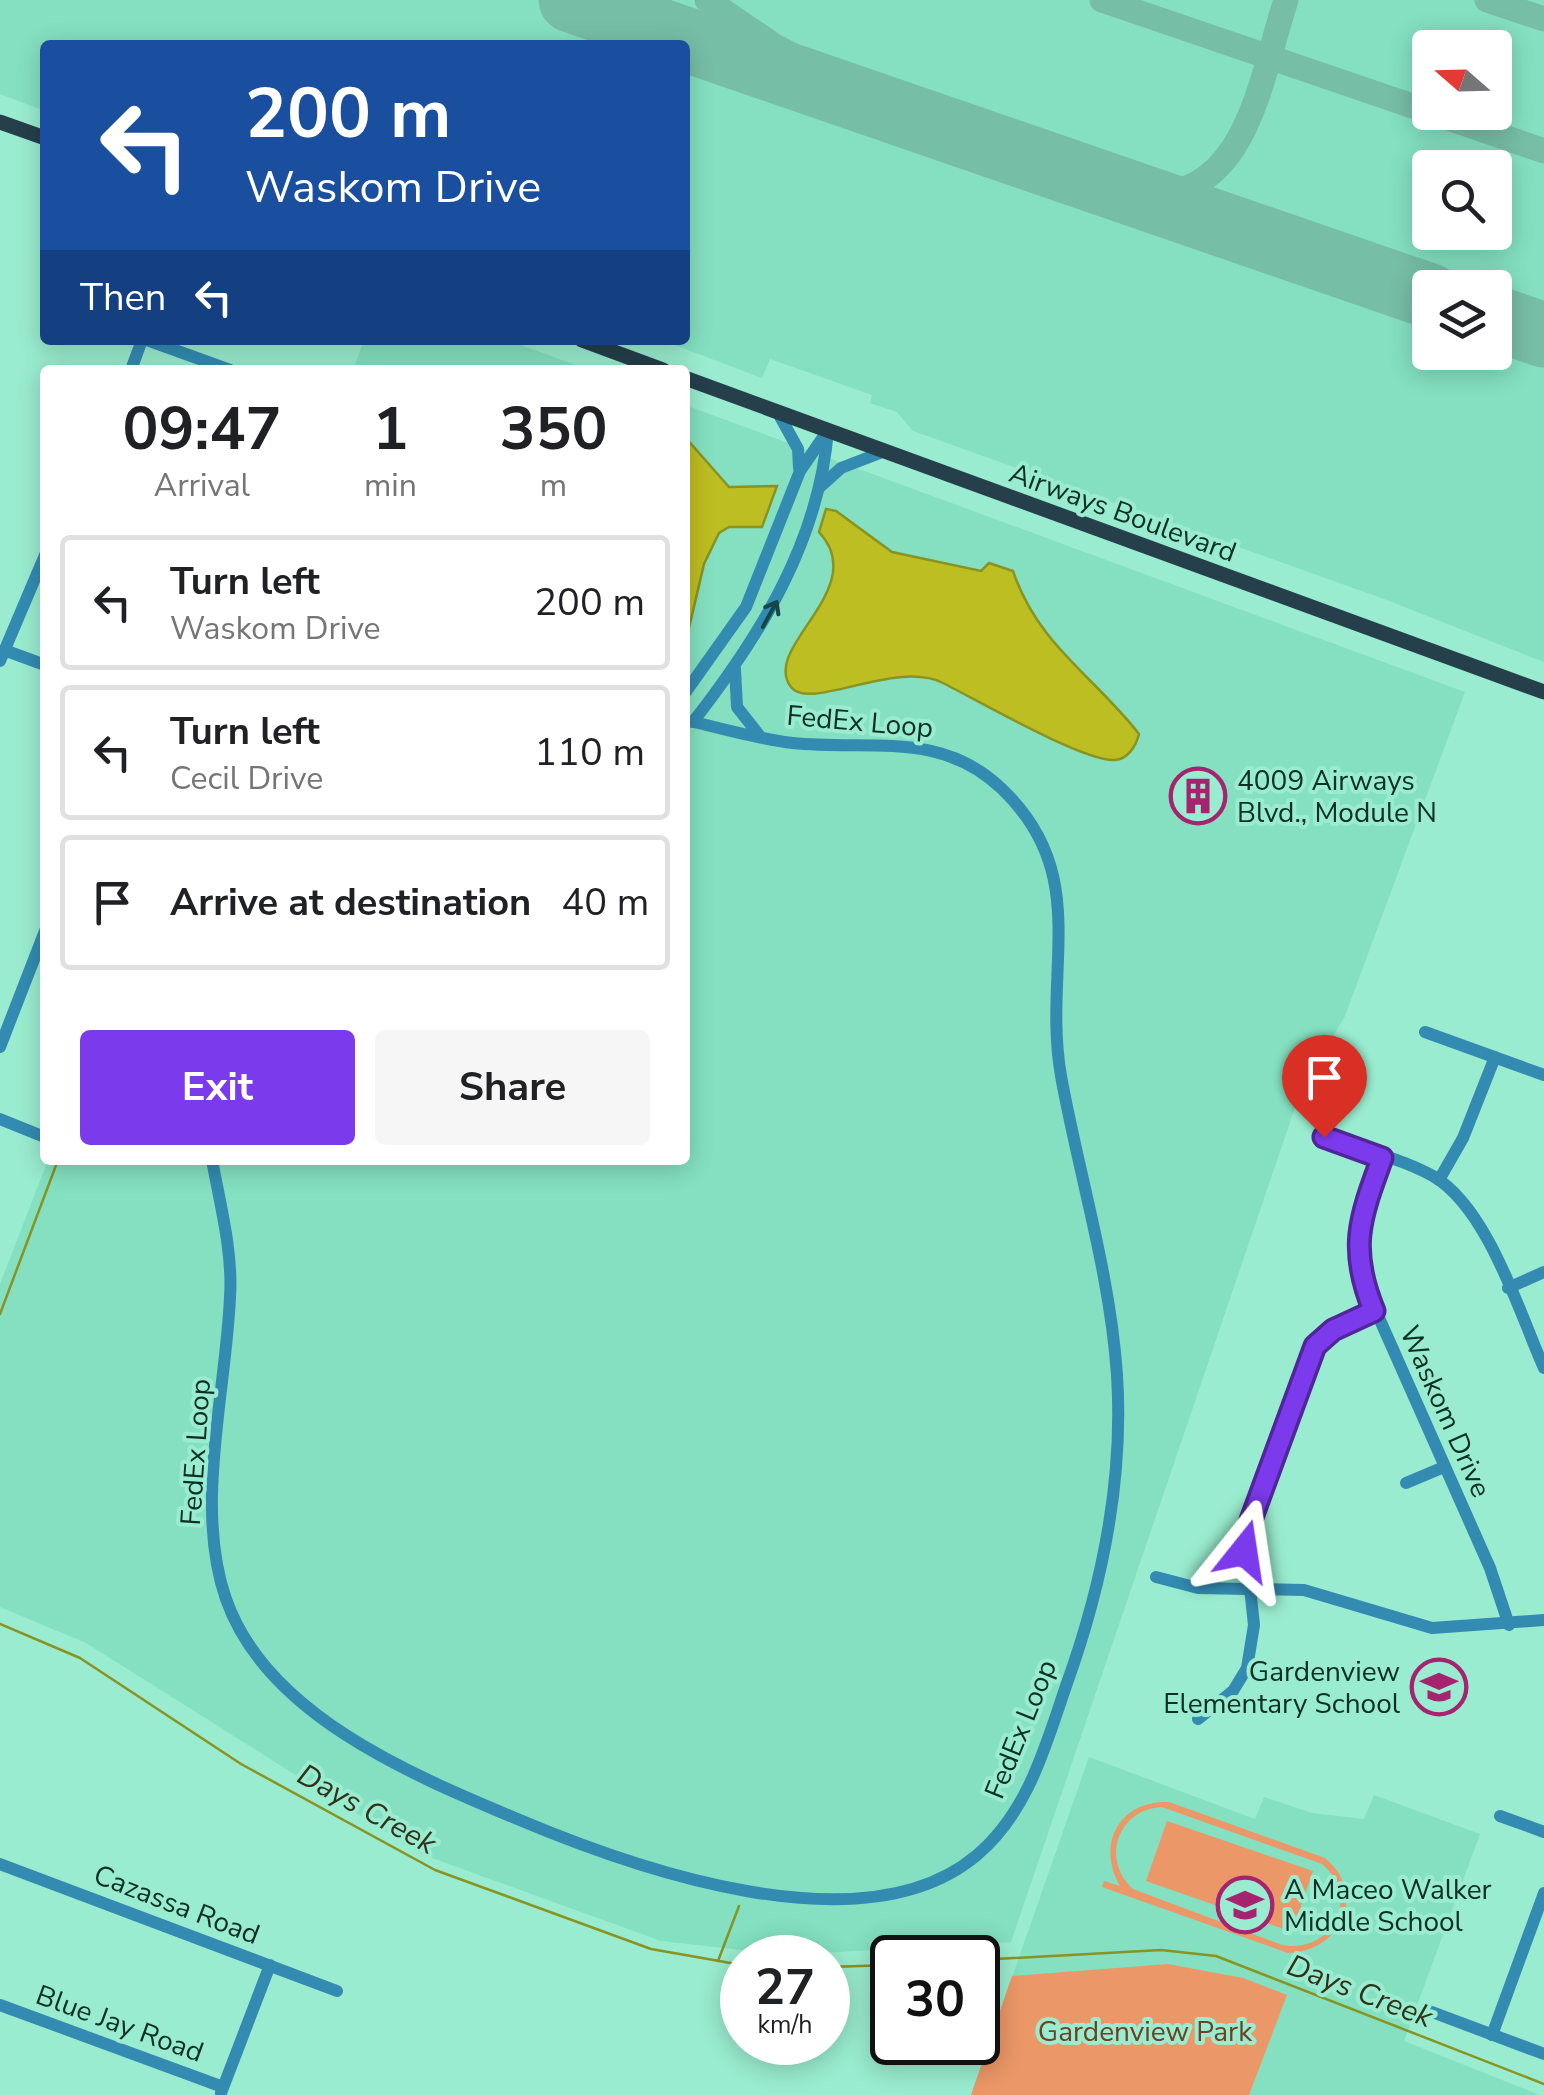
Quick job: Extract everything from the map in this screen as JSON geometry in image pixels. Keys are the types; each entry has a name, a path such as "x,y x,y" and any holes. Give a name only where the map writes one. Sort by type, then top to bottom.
{"main road":[{"path":"0,122 40,136"},
{"path":"596,345 650,365"},
{"name":"Airways Boulevard","path":"690,380 1544,692"}],"street":[{"path":"159,345 216,365"},
{"path":"777,411 798,449 800,471"},
{"path":"690,686 734,627 764,568 800,471 828,430"},
{"path":"690,720 734,669 763,626 787,576 820,488 828,430"},
{"path":"820,488 841,468 886,452"},
{"path":"40,567 2,656 40,664"},
{"path":"764,568 787,576"},
{"path":"734,669 736,707 761,737"},
{"name":"FedEx Loop","path":"213,1165 231,1280 212,1512 217,1564 226,1598 250,1649 290,1694 328,1722 446,1788 545,1831 699,1883 792,1896 887,1893 936,1880 978,1854 1016,1810 1040,1760 1098,1585 1115,1474 1118,1407 1112,1334 1055,1040 1058,884 1047,853 1017,803 965,762 911,744 814,744 690,721"},
{"path":"0,1046 40,944"},
{"path":"1425,1032 1544,1075"},
{"path":"1438,1180 1463,1138 1495,1057"},
{"path":"0,1119 40,1135"},
{"path":"1324,1137 1438,1180 1472,1214 1544,1368"},
{"name":"Waskom Drive","path":"1382,1158 1360,1220 1360,1275 1490,1568 1508,1625"},
{"path":"1508,1288 1544,1272"},
{"path":"1198,1719 1233,1691 1248,1668 1254,1636 1244,1551 1247,1532 1312,1354 1326,1335 1374,1311"},
{"path":"1406,1484 1444,1467"},
{"path":"1156,1576 1198,1588 1318,1592 1432,1628 1544,1620"},
{"path":"1500,1816 1544,1832"},
{"name":"Cazassa Road","path":"0,1864 337,1991"},
{"path":"1492,2034 1544,1894"},
{"path":"222,2091 270,1965"},
{"name":"Blue Jay Road","path":"0,2004 222,2091"},
{"path":"1432,2012 1544,2054"}],"shaded area":[{"path":"0,0 1544,0 1544,662 1384,599 913,431 897,412 870,403 872,395 770,359 762,378 674,345 690,345 690,40 40,40 40,109 0,94"},
{"path":"362,345 521,345 575,365 355,365"},
{"path":"690,407 1465,692 1345,1016 1301,1090 1011,1942 1000,1943 1000,1935 870,1935 870,1950 850,1951 850,1935 720,1935 720,1948 661,1941 421,1854 86,1643 0,1607 0,1284 46,1165 690,1165"},
{"path":"690,443 729,487 777,486 762,527 729,527 719,533 704,564 690,624"},
{"path":"826,509 836,511 892,552 981,571 989,563 1013,571 1037,620 1052,640 1139,734 1131,751 1115,760 1080,751 943,683 923,677 879,680 816,694 801,693 791,687 785,671 790,654 825,596 833,575 832,553 819,532"},
{"name":"A Maceo Walker Middle School","path":"1089,1757 1255,1819 1264,1797 1312,1813 1364,1819 1374,1795 1480,1834 1404,2041 1540,2095 971,2095 981,2065 1000,2065 1000,2012"}],"green space":[{"path":"1169,1802 1325,1858 1345,1887 1346,1903 1334,1932 1307,1950 1288,1953 1102,1887 1104,1881 1120,1886 1110,1855 1117,1828 1137,1808","holes":["1162,1807 1322,1864 1334,1877 1340,1892 1336,1920 1315,1941 1282,1945 1133,1889 1117,1864 1116,1851 1125,1826 1134,1817"]},
{"path":"1167,1821 1313,1871 1292,1932 1146,1881"},
{"name":"Gardenview Park","path":"1168,1964 1243,1978 1287,1995 1249,2095 971,2095 981,2065 1000,2065 1000,2011 1012,1976"}],"waterway":[{"path":"0,1314 56,1165"},
{"name":"Days Creek","path":"0,1624 80,1658 241,1764 435,1870 651,1949 720,1961"},
{"path":"718,1961 739,1906"},
{"name":"Days Creek","path":"1000,1959 1161,1950 1216,1956 1544,2084"},
{"name":"Days Creek","path":"850,1966 870,1966"}],"taxiway":[{"path":"707,0 776,47 921,120"},
{"path":"1102,0 1412,106"},
{"path":"1141,196 1177,192 1205,178 1227,157 1244,130 1256,99 1286,0"},
{"path":"1487,0 1544,19"},
{"path":"1483,130 1544,151"}],"runway":[{"path":"571,0 687,40"},
{"path":"690,41 1412,290"},
{"path":"1512,324 1544,335"}],"place":[{"name":"4009 Airways Blvd., Module N","path":"1198,796"},
{"name":"Gardenview Elementary School","path":"1439,1687"},
{"name":"A Maceo Walker Middle School","path":"1245,1905"}],"route":[{"path":"1244,1551 1251,1520 1315,1346 1333,1330 1374,1311 1360,1275 1357,1248 1360,1220 1382,1158 1324,1137"}]}
